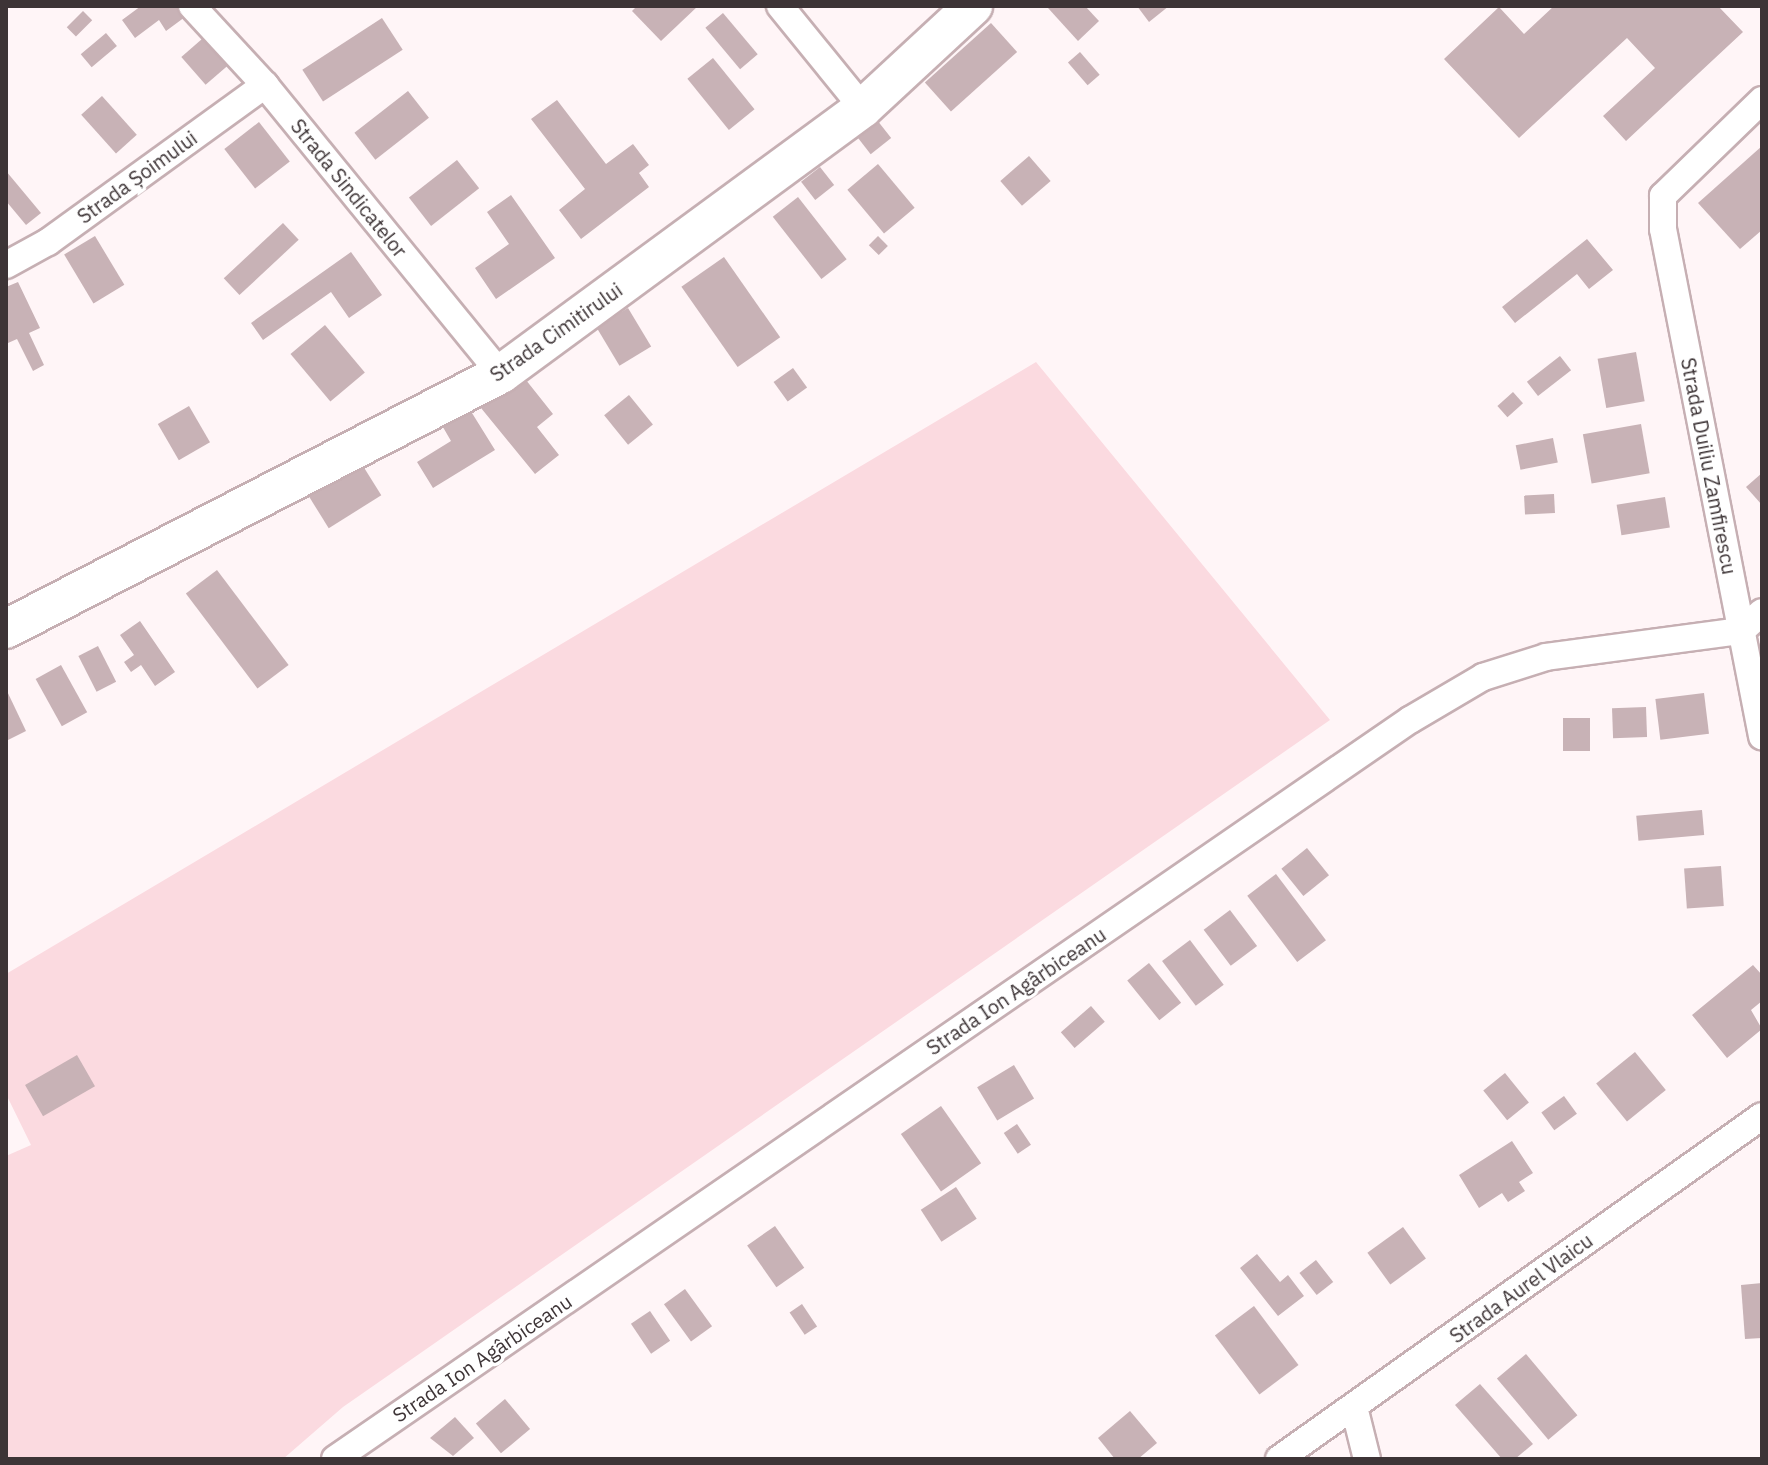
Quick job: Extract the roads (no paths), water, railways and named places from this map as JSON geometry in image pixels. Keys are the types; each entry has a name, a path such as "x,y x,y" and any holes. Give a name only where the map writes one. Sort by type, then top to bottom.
{"street":[{"name":"Strada Sindicatelor","path":"192,6 265,85 501,374"},
{"path":"780,6 863,108"},
{"name":"Strada Cimitirului","path":"6,629 501,374 863,108 973,6"},
{"name":"Strada Șoimului","path":"6,265 48,242 265,85"},
{"name":"Strada Duiliu Zamfirescu","path":"1762,100 1663,196 1663,229 1762,736"},
{"path":"1741,631 1762,612"},
{"name":"Strada Ion Agârbiceanu","path":"335,1459 1410,720 1483,677 1546,657 1741,631"},
{"name":"Strada Aurel Vlaicu","path":"1279,1459 1762,1116"},
{"path":"1354,1407 1367,1459"}]}
